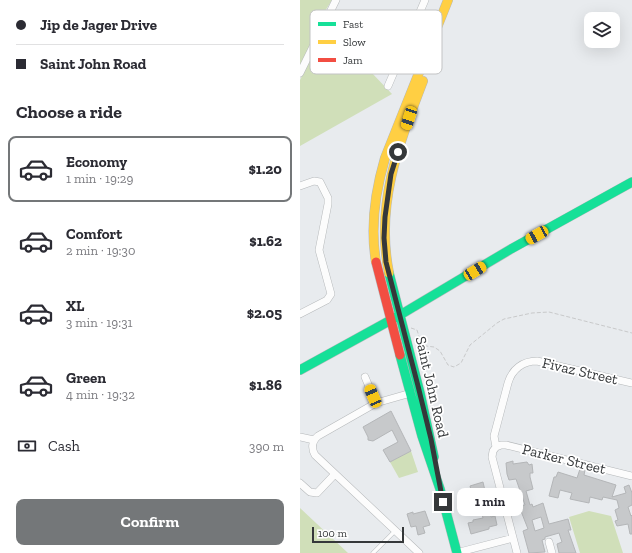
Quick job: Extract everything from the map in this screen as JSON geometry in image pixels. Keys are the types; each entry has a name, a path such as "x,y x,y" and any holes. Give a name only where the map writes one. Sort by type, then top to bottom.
{"main road":[{"name":"Saint John Road","path":"442,15 448,0"},
{"name":"Saint John Road","path":"442,33 455,0"},
{"name":"Saint John Road","path":"418,74 385,158 379,178 374,212 373,242 381,288 422,436 440,489"},
{"name":"Saint John Road","path":"426,74 409,118 396,158 388,192 384,238 390,281 431,439 440,489 456,553"},
{"path":"300,370 400,315 511,249 632,182"}],"street":[{"path":"331,10 336,0"},
{"path":"421,10 425,0"},
{"path":"300,73 310,53"},
{"path":"388,86 393,74"},
{"path":"300,186 314,181 320,182 328,198 319,250 330,294 327,300 300,314"},
{"name":"Fivaz Street","path":"517,553 492,459 492,453 496,447 494,436 509,379 513,372 524,363 542,361 632,383"},
{"path":"365,377 376,403"},
{"path":"411,393 376,403 318,436 314,440 312,447 313,452 335,474 419,553"},
{"path":"300,437 314,440"},
{"name":"Parker Street","path":"496,447 506,445 632,476"},
{"path":"300,483 310,492 317,493 335,474"},
{"path":"456,553 513,538"},
{"path":"549,542 552,553"}],"lane":[{"path":"373,553 395,531"}],"path":[{"path":"410,328 417,330 422,345 438,349 448,365 452,367 458,366 461,363 470,345 501,321 532,313 549,312 632,333"}],"green space":[{"path":"300,0 332,0 326,10 310,10 310,45 300,67"},
{"path":"310,60 310,74 373,74 392,94 300,146 300,80"},
{"path":"411,451 418,472 399,478 390,462"},
{"path":"300,508 348,553 300,553"},
{"path":"589,511 611,516 623,553 580,553 569,517"}],"building":[{"path":"391,411 411,451 390,462 383,450 398,442 392,430 373,441 368,440 363,427"},
{"path":"513,461 513,464 527,462 529,465 532,464 533,473 530,473 530,477 533,489 526,491 530,505 532,504 533,507 543,503 549,524 568,519 571,530 568,530 576,553 559,553 557,544 562,542 559,533 545,537 545,539 542,540 545,552 529,553 523,531 528,529 519,506 525,505 516,479 509,480 506,463","holes":["541,517 544,528 535,531 532,520"]},
{"path":"580,469 585,470 584,475 616,485 612,497 626,493 624,487 629,485 632,493 632,505 628,507 631,516 632,515 632,534 630,534 628,524 617,526 615,521 618,520 615,510 619,508 617,500 603,497 602,500 590,497 589,503 570,499 572,493 560,490 558,498 549,496 554,477 556,477 558,472 577,478"},
{"path":"483,482 491,517 495,516 497,525 471,534 468,523 473,522 473,520 483,518 479,502 474,502 470,486"},
{"path":"425,511 430,525 423,527 425,533 418,535 416,526 411,527 407,514"}],"traffic: fast":[{"path":"300,370 400,315 511,249 632,182"},
{"path":"389,273 420,393 434,457"},
{"path":"400,355 422,436 440,489 457,553"}],"traffic: slow":[{"path":"442,15 448,0"},
{"path":"376,262 373,236 376,197 385,158 418,74"},
{"path":"389,273 385,248 387,199 398,151 423,81"}],"traffic: jam":[{"path":"376,262 400,355"}],"route":[{"path":"398,152 391,174 385,217 384,238 386,262 431,439 443,502"}]}
